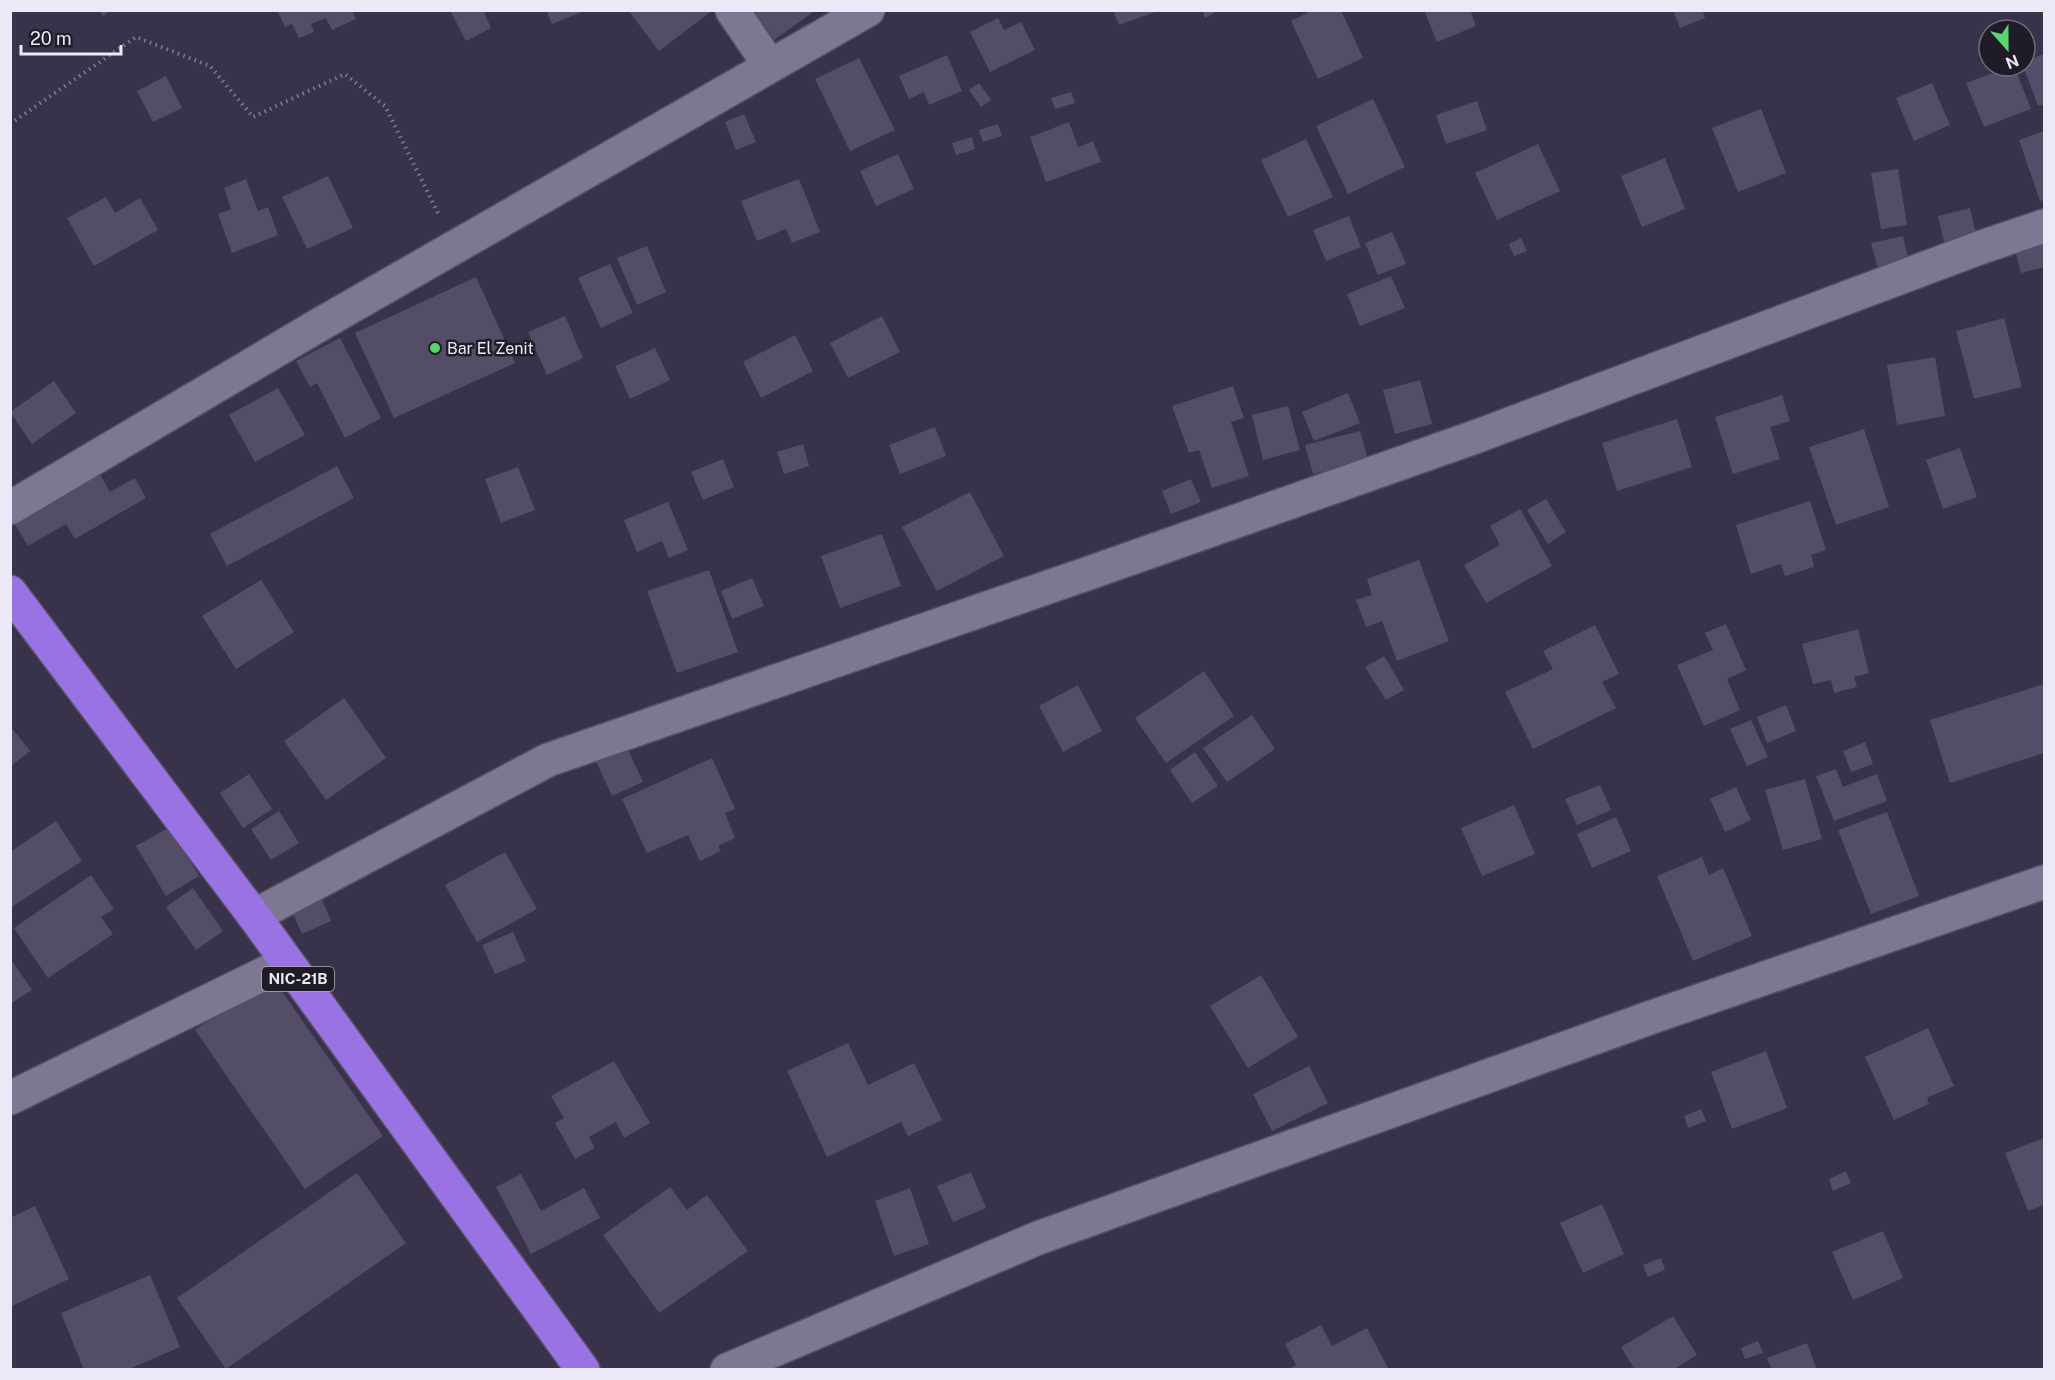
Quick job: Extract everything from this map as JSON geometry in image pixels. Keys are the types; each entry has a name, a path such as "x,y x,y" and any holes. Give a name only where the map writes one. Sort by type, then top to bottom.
{"highway":[{"name":"NIC-21B","path":"10,592 254,916 583,1370"}],"street":[{"path":"732,10 770,66"},
{"path":"10,508 455,247 868,10"},
{"path":"254,916 548,760 1464,441 1979,248 2044,226"},
{"path":"727,1370 1038,1238 1652,1017 2044,882"},
{"path":"10,1098 286,963"}],"path":[{"path":"10,124 136,37 210,66 253,117 345,74 385,106 455,247"}],"building":[{"path":"100,10 113,10 103,16"},
{"path":"277,10 352,10 356,19 332,30 326,18 311,24 314,32 299,38 292,24 285,27"},
{"path":"450,10 483,10 491,28 466,41"},
{"path":"546,10 584,10 584,11 552,24"},
{"path":"628,10 713,10 659,51"},
{"path":"754,10 816,10 774,40"},
{"path":"1113,10 1158,10 1158,11 1119,25"},
{"path":"1202,10 1220,10 1205,18"},
{"path":"1313,10 1341,10 1363,58 1318,79 1291,21"},
{"path":"1424,10 1470,10 1476,26 1437,42"},
{"path":"1673,10 1702,10 1705,18 1680,28"},
{"path":"998,18 1004,30 1021,22 1035,50 990,72 970,32"},
{"path":"2044,54 2044,104 2038,106 2028,78 2037,78 2037,57"},
{"path":"947,55 962,91 929,105 924,92 909,99 899,76"},
{"path":"859,58 895,130 850,151 815,79"},
{"path":"166,76 182,108 153,122 137,91"},
{"path":"1979,78 2019,78 2031,109 1984,127 1966,83"},
{"path":"979,83 991,100 981,107 969,90"},
{"path":"1932,83 1950,125 1914,141 1896,98"},
{"path":"1071,92 1075,103 1055,109 1051,98"},
{"path":"1373,99 1405,167 1348,194 1316,126"},
{"path":"1477,101 1487,130 1446,144 1436,115"},
{"path":"1761,109 1786,173 1738,192 1712,128"},
{"path":"744,114 756,142 736,150 725,122"},
{"path":"1069,122 1078,147 1093,141 1101,162 1046,182 1030,137"},
{"path":"998,124 1002,136 983,142 979,130"},
{"path":"2044,131 2044,200 2040,201 2019,140"},
{"path":"972,137 975,149 956,155 952,143"},
{"path":"1306,139 1333,197 1288,217 1261,160"},
{"path":"1538,144 1560,191 1497,220 1475,173"},
{"path":"898,154 914,189 876,206 860,171"},
{"path":"1665,158 1685,209 1642,227 1621,176"},
{"path":"1898,169 1907,225 1881,229 1871,173"},
{"path":"328,176 353,228 307,249 282,197"},
{"path":"246,179 258,211 268,207 278,235 232,253 218,214 231,209 224,188"},
{"path":"799,179 820,232 792,243 786,229 757,241 741,201"},
{"path":"106,197 115,213 140,198 158,230 94,266 67,218"},
{"path":"1970,208 1976,234 1944,242 1938,216"},
{"path":"1349,216 1361,247 1326,261 1313,230"},
{"path":"1392,232 1406,264 1378,275 1365,243"},
{"path":"1903,236 1909,262 1878,269 1871,243"},
{"path":"1521,238 1527,251 1514,256 1509,244"},
{"path":"2044,239 2044,267 2021,273 2014,247"},
{"path":"647,246 666,292 637,305 617,258"},
{"path":"610,264 633,313 601,328 578,278"},
{"path":"1391,276 1405,308 1360,326 1347,294"},
{"name":"Bar El Zenit","path":"476,277 515,363 394,418 355,333"},
{"path":"565,316 583,358 547,375 528,332"},
{"path":"882,316 900,352 848,378 830,343"},
{"path":"2004,318 2022,387 1974,399 1956,331"},
{"path":"795,335 813,371 761,398 743,362"},
{"path":"340,338 381,418 345,438 317,383 310,387 296,361"},
{"path":"655,348 670,380 630,399 615,366"},
{"path":"1935,357 1945,416 1897,425 1887,365"},
{"path":"1420,380 1432,424 1395,434 1383,390"},
{"path":"54,381 76,413 32,444 10,412"},
{"path":"1233,386 1244,418 1231,422 1249,476 1212,488 1199,450 1189,453 1172,406"},
{"path":"278,388 305,435 255,462 229,415"},
{"path":"1348,393 1360,423 1314,441 1302,412"},
{"path":"1782,395 1790,421 1770,427 1780,459 1733,474 1715,417"},
{"path":"1288,406 1300,450 1263,460 1252,415"},
{"path":"1677,419 1692,467 1617,491 1602,443"},
{"path":"935,427 946,456 900,474 889,445"},
{"path":"1864,429 1889,507 1836,525 1809,447"},
{"path":"1360,431 1368,460 1313,474 1305,445"},
{"path":"803,444 809,466 784,474 777,452"},
{"path":"1960,448 1977,497 1943,509 1926,460"},
{"path":"723,459 734,487 703,500 691,472"},
{"path":"337,466 354,498 227,566 210,534"},
{"path":"518,467 535,510 501,523 485,479"},
{"path":"98,471 110,492 135,478 146,498 75,539 66,524 28,546 13,521"},
{"path":"1191,479 1201,502 1171,514 1162,491"},
{"path":"970,492 1004,556 937,591 902,527"},
{"path":"1546,499 1566,532 1548,544 1527,510"},
{"path":"1810,501 1826,550 1811,555 1814,567 1785,576 1781,564 1751,574 1736,525"},
{"path":"668,502 688,550 669,558 662,541 637,552 624,520"},
{"path":"1520,509 1552,566 1486,603 1464,565 1500,545 1490,526"},
{"path":"882,534 901,586 840,608 821,556"},
{"path":"1419,560 1449,641 1397,661 1382,621 1366,627 1356,600 1372,595 1367,579"},
{"path":"709,570 738,652 677,673 647,591"},
{"path":"752,578 764,606 732,619 721,591"},
{"path":"261,580 294,632 236,669 202,616"},
{"path":"1726,624 1746,670 1727,679 1740,710 1704,726 1677,665 1713,650 1705,633"},
{"path":"1595,625 1619,674 1602,682 1616,708 1533,749 1505,692 1553,669 1543,651"},
{"path":"1858,629 1869,673 1854,677 1857,687 1834,693 1831,680 1813,684 1802,644"},
{"path":"1384,656 1404,690 1386,700 1365,667"},
{"path":"1204,671 1234,716 1166,763 1135,718"},
{"path":"2044,684 2044,753 1950,783 1930,720"},
{"path":"1078,685 1102,731 1063,752 1039,706"},
{"path":"344,698 386,758 326,800 284,741"},
{"path":"1786,705 1796,731 1767,743 1757,717"},
{"path":"1252,715 1275,749 1227,782 1203,748"},
{"path":"1751,720 1768,757 1747,766 1730,729"},
{"path":"10,726 30,751 10,767"},
{"path":"1865,742 1873,764 1851,772 1843,751"},
{"path":"625,743 643,782 612,796 594,757"},
{"path":"1195,752 1218,786 1192,803 1170,770"},
{"path":"712,758 735,809 725,813 735,838 718,846 721,851 700,861 688,835 647,853 622,799"},
{"path":"1836,769 1843,787 1877,774 1887,801 1834,821 1816,776"},
{"path":"249,774 272,809 243,828 220,793"},
{"path":"1805,779 1822,839 1783,850 1765,790"},
{"path":"1600,785 1611,810 1577,825 1565,799"},
{"path":"1736,787 1751,820 1725,832 1710,799"},
{"path":"1514,805 1535,854 1482,876 1461,828"},
{"path":"279,811 299,843 271,860 251,829"},
{"path":"1887,812 1919,896 1871,914 1838,830"},
{"path":"1616,817 1631,851 1592,868 1577,834"},
{"path":"56,821 82,861 10,908 10,852"},
{"path":"170,827 199,876 166,896 136,846"},
{"path":"505,852 537,909 477,942 445,885"},
{"path":"1702,857 1709,875 1723,868 1752,936 1693,961 1657,876"},
{"path":"91,875 114,909 101,917 113,934 48,978 14,928"},
{"path":"193,888 223,931 196,950 166,907"},
{"path":"320,895 331,921 302,934 290,907"},
{"path":"513,932 526,961 495,974 482,945"},
{"path":"10,958 32,990 10,1004"},
{"path":"1261,975 1298,1037 1248,1068 1210,1006"},
{"path":"272,977 383,1136 305,1189 195,1030"},
{"path":"1928,1028 1954,1086 1927,1098 1929,1104 1894,1120 1865,1057"},
{"path":"848,1043 868,1085 914,1063 942,1120 908,1136 901,1122 827,1157 787,1071"},
{"path":"1766,1051 1787,1108 1732,1129 1711,1072"},
{"path":"614,1061 650,1123 624,1138 616,1122 589,1137 595,1148 575,1159 555,1123 564,1118 551,1096"},
{"path":"1309,1066 1328,1103 1272,1131 1253,1094"},
{"path":"1701,1109 1706,1121 1688,1128 1684,1116"},
{"path":"2044,1138 2044,1205 2028,1211 2005,1153"},
{"path":"1846,1171 1851,1183 1833,1191 1829,1179"},
{"path":"971,1172 986,1208 953,1222 937,1186"},
{"path":"357,1173 406,1243 226,1369 177,1298"},
{"path":"521,1174 541,1211 584,1188 600,1218 531,1254 496,1187"},
{"path":"670,1187 687,1210 707,1195 748,1251 659,1313 603,1235"},
{"path":"910,1188 929,1244 894,1256 875,1201"},
{"path":"1602,1204 1624,1254 1583,1273 1560,1223"},
{"path":"35,1206 69,1279 10,1307 10,1218"},
{"path":"1883,1231 1903,1278 1853,1300 1832,1252"},
{"path":"1661,1258 1665,1270 1648,1277 1643,1265"},
{"path":"150,1275 180,1347 127,1370 84,1370 61,1313"},
{"path":"1673,1316 1697,1355 1673,1370 1635,1370 1621,1347"},
{"path":"1321,1325 1332,1346 1367,1328 1388,1368 1288,1370 1296,1365 1285,1344"},
{"path":"1758,1341 1763,1353 1745,1359 1741,1348"},
{"path":"1807,1343 1817,1370 1772,1370 1767,1358"}],"place":[{"name":"Bar El Zenit","path":"435,348"}]}
